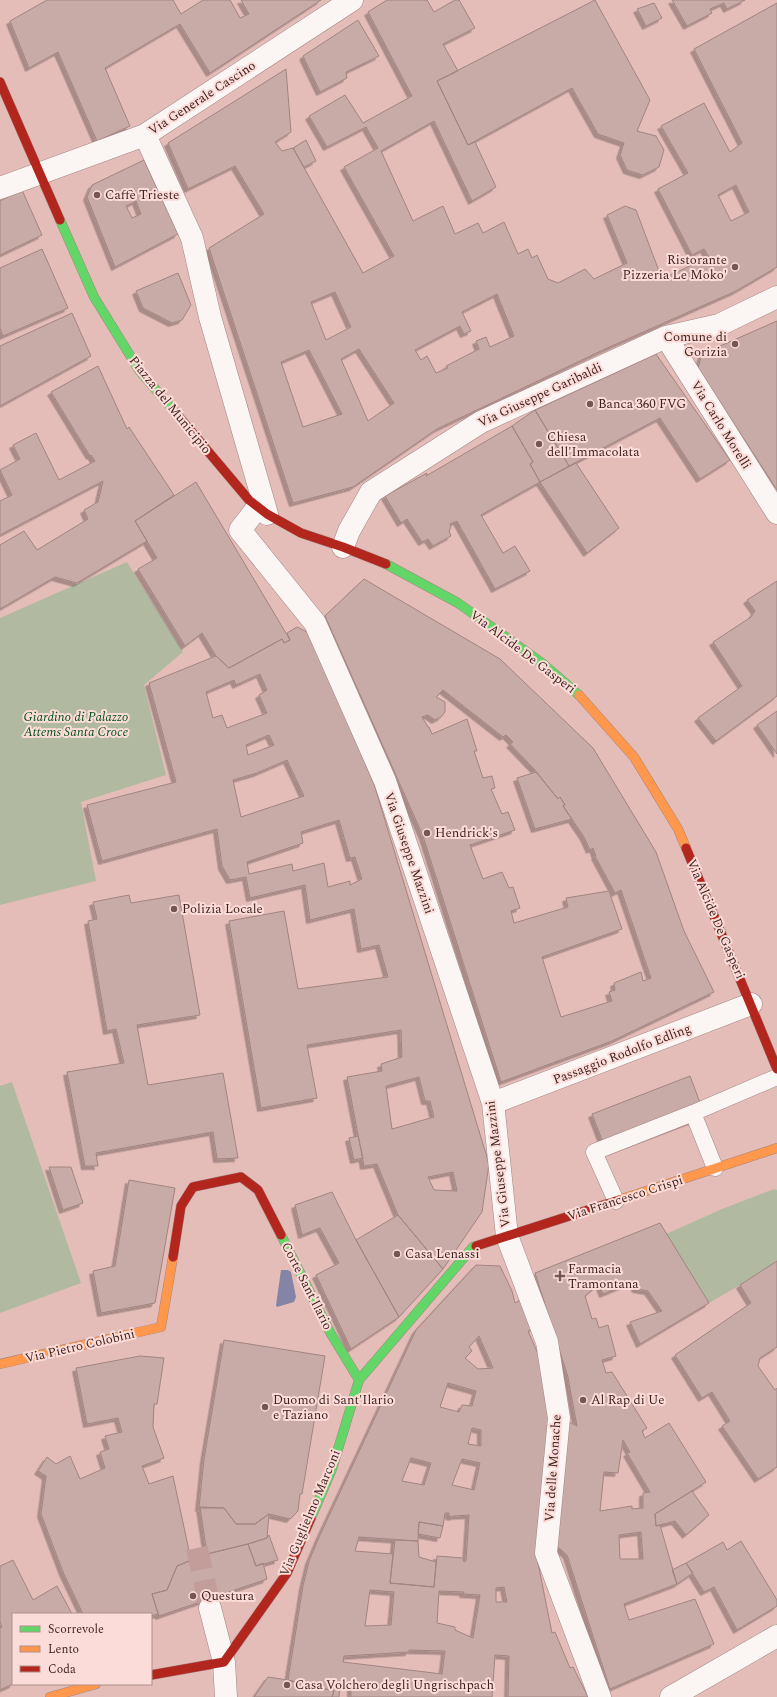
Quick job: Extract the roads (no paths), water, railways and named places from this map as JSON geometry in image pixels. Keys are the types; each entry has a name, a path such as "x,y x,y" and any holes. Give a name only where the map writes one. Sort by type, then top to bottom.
{"main road":[{"name":"Piazza del Municipio","path":"0,82 94,297 139,370 249,500 262,510 301,533 343,547"},
{"name":"Via Alcide De Gasperi","path":"343,547 380,561 458,603 542,663 578,692 634,757 678,829 777,1069"},
{"name":"Via Francesco Crispi","path":"473,1247 777,1148"},
{"name":"Via Pietro Colobini","path":"0,1364 161,1327 181,1206 192,1187 241,1177 258,1190"},
{"name":"Corte Sant'Ilario","path":"258,1190 331,1334 359,1380"},
{"name":"Via Guglielmo Marconi","path":"224,1662 287,1572 332,1469 359,1380 473,1247"},
{"path":"152,1674 224,1662"},
{"path":"50,1697 92,1685"}],"street":[{"name":"Via Generale Cascino","path":"0,188 145,135 352,0"},
{"path":"145,135 192,238 210,317 262,510"},
{"name":"Via Giuseppe Garibaldi","path":"343,547 349,531 371,492 481,422 666,337 719,325 777,297"},
{"name":"Via Carlo Morelli","path":"666,337 777,513"},
{"name":"Via Giuseppe Mazzini","path":"262,510 240,530 315,623 385,781 493,1103 507,1236"},
{"name":"Passaggio Rodolfo Edling","path":"493,1103 751,1004"},
{"name":"Via delle Monache","path":"507,1236 547,1342 559,1418 546,1553 600,1697"},
{"path":"210,1608 224,1662 226,1697"},
{"path":"671,1697 777,1636"}],"lane":[{"path":"616,1201 594,1152 693,1113 777,1077"},
{"path":"693,1113 715,1168"}],"water":[{"path":"281,1270 288,1270 291,1272 296,1297 294,1302 277,1307 276,1305"}],"tunnel":[{"path":"197,1548 210,1608"}],"place":[{"name":"Caffè Trieste","path":"97,195"},
{"name":"Ristorante Pizzeria Le Moko'","path":"735,267"},
{"name":"Comune di Gorizia","path":"735,344"},
{"name":"Banca 360 FVG","path":"590,404"},
{"name":"Chiesa dell'Immacolata","path":"539,444"},
{"name":"Hendrick's","path":"427,833"},
{"name":"Polizia Locale","path":"174,909"},
{"name":"Casa Lenassi","path":"397,1254"},
{"name":"Farmacia Tramontana","path":"560,1276"},
{"name":"Al Rap di Ue","path":"583,1400"},
{"name":"Duomo di Sant'Ilario e Taziano","path":"265,1407"},
{"name":"Questura","path":"193,1596"},
{"name":"Casa Volchero degli Ungrischpach","path":"287,1685"}],"park label":[{"name":"Giardino di Palazzo Attems Santa Croce","path":"76,724"}]}
